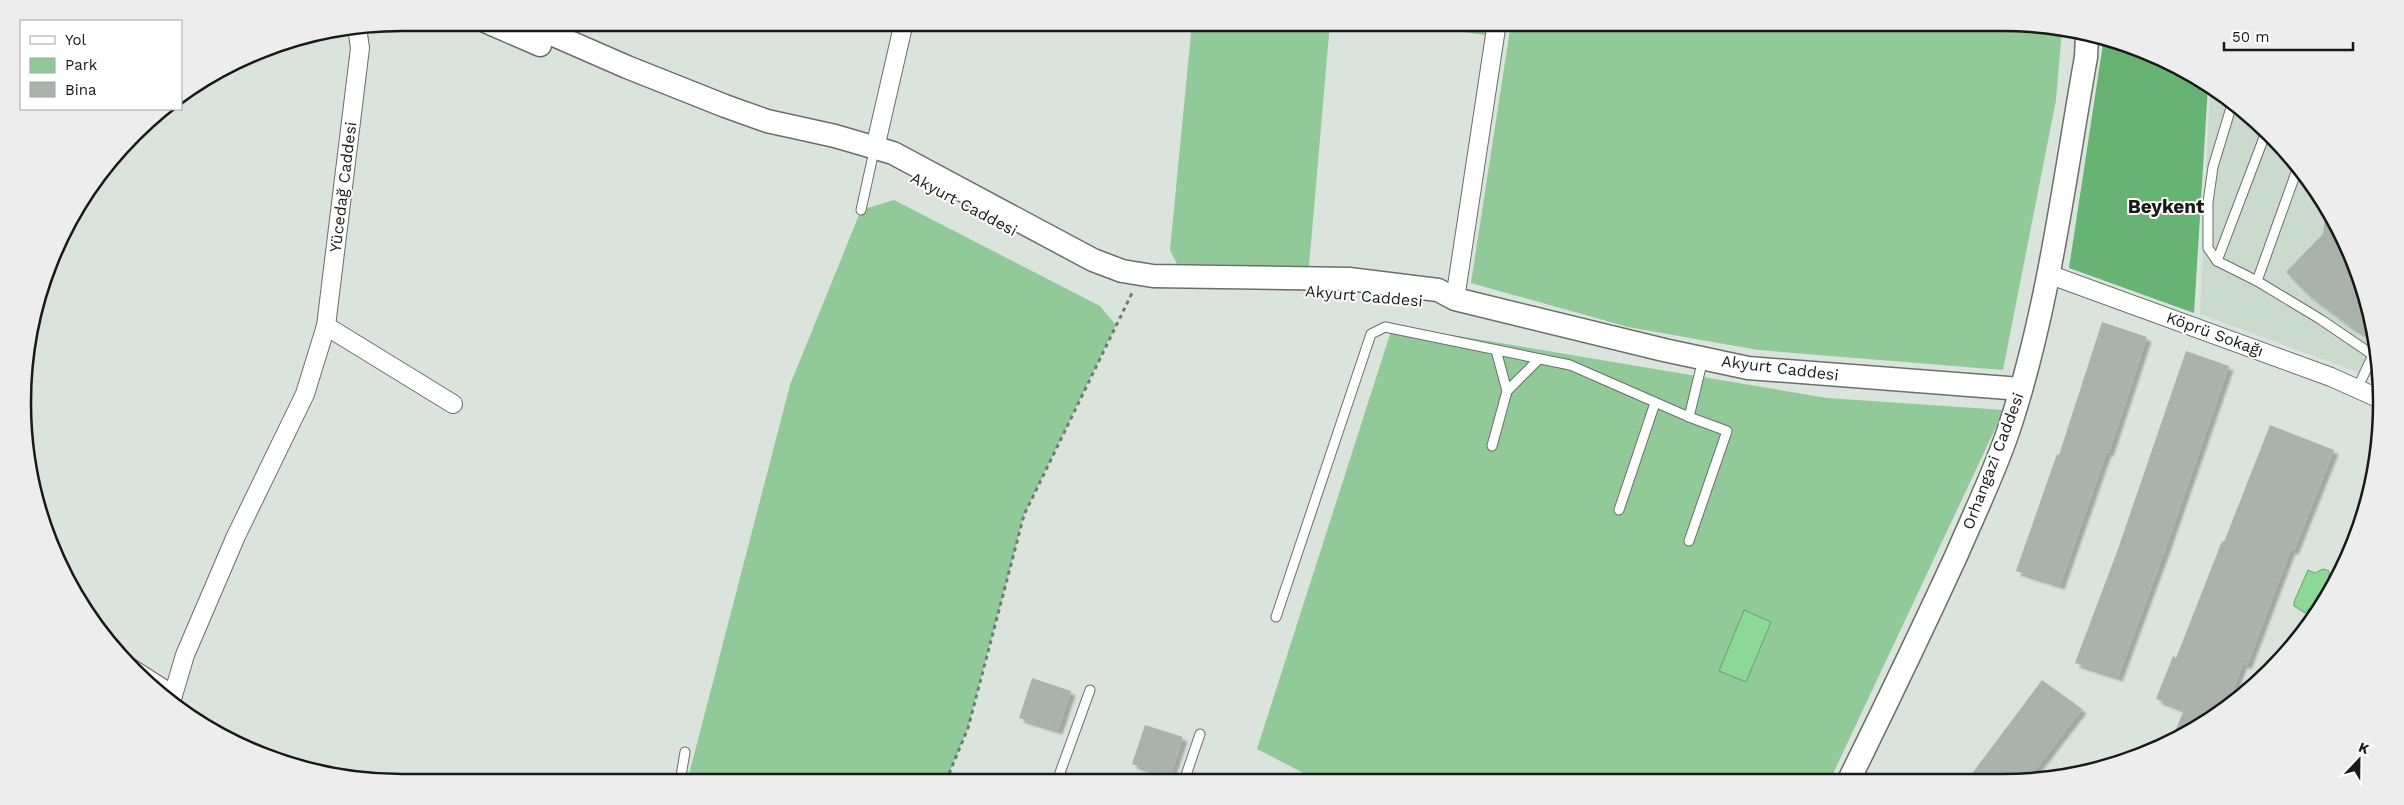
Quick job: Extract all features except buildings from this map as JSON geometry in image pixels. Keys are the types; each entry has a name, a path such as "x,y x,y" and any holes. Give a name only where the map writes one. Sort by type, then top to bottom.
{"street":[{"name":"Akyurt Caddesi","path":"508,31 695,110 758,132 912,162 1094,260 1138,276 1349,279 1438,290 1455,299 1748,368 2021,389"},
{"name":"Akyurt Caddesi","path":"545,31 724,106 874,154 1065,260 1115,281 1135,286 1193,289 1278,288 1442,303 1455,299"},
{"path":"874,154 902,31"},
{"path":"1455,299 1495,31"},
{"path":"360,48 367,33"},
{"path":"358,34 360,48"},
{"name":"Orhangazi Caddesi","path":"1852,774 1912,653 1970,524 2009,428 2021,389 2048,274 2086,57 2087,41"},
{"name":"Yücedağ Caddesi","path":"173,695 186,655 236,536 305,394 326,326 360,48"},
{"name":"Köprü Sokağı","path":"2048,274 2232,340 2373,396"},
{"path":"326,326 453,404"}],"lane":[{"path":"2230,110 2213,167 2208,202 2208,248 2217,261 2257,281 2370,352"},
{"path":"2217,261 2263,139"},
{"path":"861,210 874,154"},
{"path":"2257,281 2295,175"},
{"path":"1276,617 1371,334 1385,327 1570,365 1655,403 1727,431 1689,541"},
{"path":"1496,350 1508,391"},
{"path":"1689,417 1703,358"},
{"path":"1492,446 1508,391 1539,359"},
{"path":"2357,389 2371,365"},
{"path":"1619,510 1655,403"},
{"path":"1060,774 1090,690"},
{"path":"1186,774 1200,734"},
{"path":"681,774 685,752"}],"path":[{"path":"949,774 968,728 1024,515 1135,286"}],"shaded area":[{"path":"2103,45 2166,70 2208,94 2194,313 2069,268"},
{"path":"2210,95 2246,123 2281,158 2296,176 2323,217 2353,283 2366,330 2372,377 2200,314"},
{"path":"2323,569 2329,571 2328,578 2323,588 2309,610 2305,613 2294,606 2294,602 2308,570 2315,573"},
{"path":"1744,610 1771,622 1746,682 1719,671"}],"green space":[{"path":"1191,31 1329,31 1309,266 1177,264 1170,250"},
{"path":"1457,31 1486,31 1485,35"},
{"path":"1510,31 2002,31 2061,36 2056,100 2003,370 1758,350 1628,327 1471,283"},
{"path":"894,200 1100,306 1116,325 1024,515 968,728 949,774 689,774 790,385 861,210"},
{"path":"1393,325 1827,398 2004,410 1833,774 1305,774 1257,749"}],"district":[{"name":"Beykent","path":"2166,206"}]}
